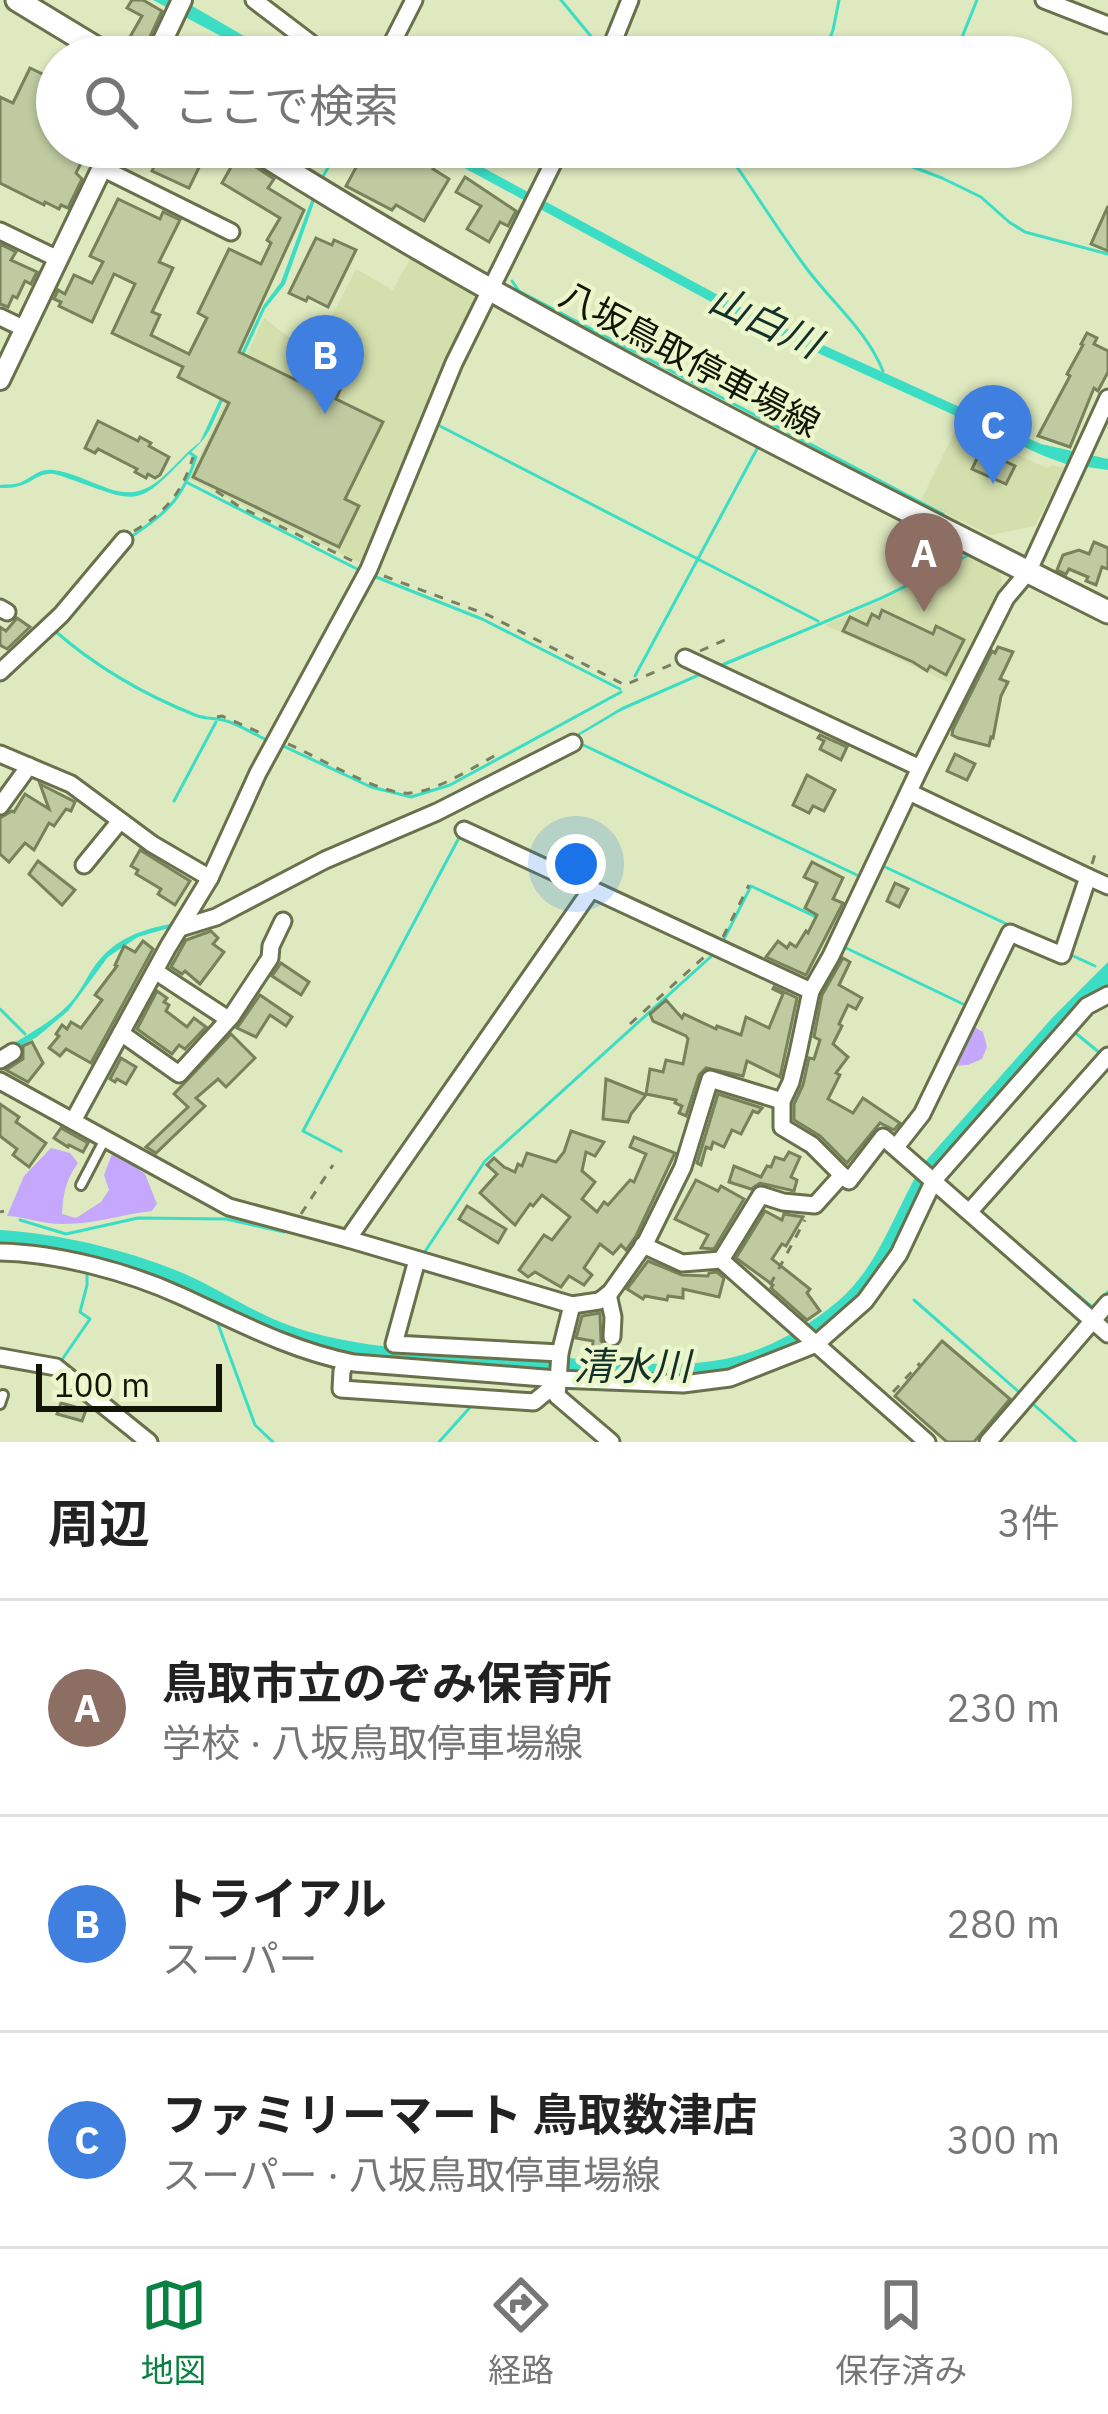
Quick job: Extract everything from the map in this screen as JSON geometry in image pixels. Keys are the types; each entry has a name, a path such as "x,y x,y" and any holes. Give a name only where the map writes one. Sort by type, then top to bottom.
{"main road":[{"path":"17,0 76,36"},
{"name":"八坂鳥取停車場線","path":"284,168 490,289 1108,613"}],"street":[{"path":"254,0 301,36"},
{"path":"396,36 414,0"},
{"path":"615,36 630,0"},
{"path":"1044,0 1108,25"},
{"path":"0,380 102,168 231,232"},
{"path":"73,1121 210,878 277,739 369,569 454,363 551,168"},
{"path":"0,231 58,259"},
{"path":"0,317 25,329"},
{"path":"1108,398 1028,572 1006,598 811,992 795,1068 782,1101 782,1127 812,1145 849,1181 883,1137 1108,1334"},
{"path":"0,673 61,615 124,540"},
{"path":"685,658 920,768"},
{"path":"180,928 216,917 573,742"},
{"path":"0,754 71,784 119,821 210,878"},
{"path":"0,806 29,766"},
{"path":"909,792 1108,886"},
{"path":"84,866 119,821"},
{"path":"464,830 811,992"},
{"path":"896,1147 922,1114 1010,933 1061,955 1088,877"},
{"path":"348,1239 591,890"},
{"path":"121,1033 178,1074 228,1019 270,958 283,921"},
{"path":"155,971 228,1019"},
{"path":"0,1252 71,1262 145,1282 324,1358 557,1381 709,1382 751,1371 816,1343 865,1301 899,1254 934,1180 1088,1006 1108,995"},
{"path":"970,1211 1108,1057"},
{"path":"0,1081 229,1207 572,1305 599,1301 608,1294 643,1245 683,1167 710,1079 782,1101"},
{"path":"721,1260 761,1195 813,1205 842,1175"},
{"path":"643,1245 682,1263 721,1260 927,1442"},
{"path":"417,1260 394,1344 560,1353"},
{"path":"608,1294 611,1337"},
{"path":"988,1442 1108,1303"},
{"path":"572,1305 560,1353 557,1396 611,1442"},
{"path":"0,1357 56,1367 149,1442"},
{"path":"346,1362 341,1389 535,1402 557,1381"}],"lane":[{"path":"81,1185 105,1139"}],"path":[{"path":"124,540 168,507 193,457"},
{"path":"217,491 240,507 369,569 488,615 625,686 727,639"},
{"path":"217,717 364,780 409,794 496,754"},
{"path":"630,1024 718,946 749,885"},
{"path":"294,1226 334,1165"},
{"path":"762,1296 813,1205"},
{"path":"883,1403 920,1363"}],"shaded area":[{"path":"411,257 473,292 481,304 367,566 189,479 264,318 312,355 356,269 393,290"},
{"path":"957,427 1047,468 1065,468 1035,526 990,535 921,500"},
{"path":"973,555 1000,570 1004,594 954,685 825,625 885,599"},
{"path":"971,1025 983,1032 987,1047 982,1059 953,1066"},
{"path":"51,1148 70,1153 78,1163 66,1187 62,1214 76,1218 101,1202 109,1190 104,1175 113,1151 145,1174 157,1204 152,1211 76,1224 7,1216 24,1176"}],"water":[{"path":"153,0 189,4 244,36 221,36"},
{"name":"山白川","path":"465,168 484,168 744,309 1041,444 1108,459 1108,470 1044,456 737,316"},
{"path":"312,198 285,284 265,309 211,427 201,443 166,477 145,493 126,497 54,474 0,488 48,470 136,492 168,472 200,442 263,306 281,282"},
{"path":"968,554 883,599 713,667 880,597"},
{"path":"707,673 621,711 563,745 217,914 138,937 108,957 68,1011 37,1037 0,1057 0,1052 62,1010 106,953 129,937 197,919 574,736 622,707"},
{"name":"清水川","path":"1108,962 1108,993 976,1127 848,1313 809,1342 736,1373 666,1381 333,1356 196,1299 0,1248 0,1230 118,1251 185,1274 291,1326 353,1342 639,1363 682,1364 740,1355 799,1329 852,1288 876,1254 923,1164"}],"building":[{"path":"132,0 143,0 162,11 150,36 130,36 142,16 127,8"},
{"path":"30,68 36,71 36,168 78,168 76,173 82,179 68,208 44,205 0,183 0,97 13,103"},
{"path":"153,168 199,168 189,188"},
{"path":"231,168 258,168 274,179 268,188 304,210 239,352 298,381 303,372 340,390 336,399 383,422 345,499 359,506 339,547 193,477 229,403 178,377 183,367 112,333 135,284 114,274 92,322 54,299 58,290 65,294 74,275 92,283 103,262 90,256 118,199 160,219 163,212 180,220 159,262 173,268 152,312 160,315 151,335 189,354 207,318 198,313 229,249 261,264 271,243 267,240 280,218 222,183"},
{"path":"356,168 434,168 449,179 424,221 346,186"},
{"path":"465,177 516,211 508,226 500,222 489,242 467,229 481,206 456,192"},
{"path":"1108,206 1108,251 1091,244"},
{"path":"316,238 356,250 328,307 289,293"},
{"path":"0,244 16,252 11,260 37,272 8,307 0,304"},
{"path":"1087,333 1097,338 1094,344 1108,351 1108,372 1098,391 1094,388 1070,447 1038,436"},
{"path":"98,421 138,441 140,437 169,457 160,475 146,478 98,449 95,453 85,448"},
{"path":"981,450 1015,466 1006,484 972,469"},
{"path":"1094,542 1108,548 1108,569 1102,567 1096,585 1069,569 1066,574 1057,570 1063,555 1079,550 1089,554"},
{"path":"882,610 933,634 936,626 964,640 946,675 930,666 927,671 843,631 850,617 867,625 872,614 879,618"},
{"path":"17,618 30,627 7,649 0,645 0,627 6,631"},
{"path":"998,647 1013,652 1000,679 1008,682 989,746 952,735"},
{"path":"820,735 847,747 841,760 820,749 824,741"},
{"path":"955,754 975,764 967,780 947,771"},
{"path":"807,775 835,790 824,811 813,806 809,813 793,805"},
{"path":"40,784 75,802 54,826 49,823 34,850 25,843 9,862 0,854 0,818 14,812 25,794 49,809"},
{"path":"140,850 190,881 175,905 158,894 161,889 136,874 138,870 131,866"},
{"path":"38,861 75,890 62,905 29,874"},
{"path":"812,862 843,878 833,899 843,903 806,975 766,957 778,941 787,948 790,943 796,947 817,915 805,908 817,883 804,877"},
{"path":"895,883 908,889 899,907 887,901"},
{"path":"211,931 218,938 213,944 224,952 200,984 185,971 182,974 171,967 186,940"},
{"path":"143,941 153,949 91,1063 66,1049 60,1056 49,1048 62,1025 67,1029 71,1022 81,1028 102,1000 95,995 117,966 124,946 135,952"},
{"path":"843,958 850,962 839,985 862,998 856,1009 848,1005 839,1024 833,1044 848,1057 836,1073 840,1075 828,1099 853,1113 863,1098 900,1123 894,1130 880,1123 847,1163 820,1136 794,1120 794,1104 820,1040 814,1037 822,995"},
{"path":"281,963 309,982 301,995 272,976"},
{"path":"774,987 797,998 780,1077 747,1061 743,1076 706,1068 699,1075 686,1116 679,1113 682,1106 676,1100 646,1094 650,1069 663,1072 666,1060 683,1064 688,1039 653,1021 650,1014 666,1000 682,1018 684,1014 741,1035 746,1017 769,1028 783,994"},
{"path":"157,991 167,998 166,1011 187,1027 194,1018 206,1027 185,1049 179,1045 172,1054 137,1029"},
{"path":"260,995 292,1017 286,1026 270,1015 256,1037 237,1028"},
{"path":"231,1034 255,1058 226,1087 218,1079 196,1098 205,1106 156,1153 146,1147 188,1107 174,1094"},
{"path":"32,1042 43,1063 28,1082 6,1070 23,1059 23,1046"},
{"path":"121,1058 136,1067 126,1084 110,1079"},
{"path":"606,1079 646,1095 628,1122 603,1119"},
{"path":"718,1094 762,1108 753,1111 741,1134 732,1130 724,1147 713,1142 711,1149 706,1147 701,1165 697,1163"},
{"path":"0,1104 46,1143 29,1167 0,1136"},
{"path":"61,1128 88,1143 83,1152 54,1138"},
{"path":"571,1131 604,1142 595,1156 586,1152 582,1171 595,1182 582,1199 597,1212 630,1180 634,1182 646,1154 630,1147 634,1137 675,1153 626,1250 621,1245 613,1254 600,1244 584,1268 592,1275 584,1285 569,1276 561,1287 535,1272 528,1277 519,1270 544,1235 552,1240 570,1217 542,1195 515,1225 480,1193 497,1174 487,1165 494,1158 515,1172 527,1153 556,1162"},
{"path":"789,1152 800,1157 791,1177 797,1180 794,1191 760,1183 751,1189 729,1182 734,1166 761,1177 775,1157 784,1160"},
{"path":"696,1180 718,1191 721,1186 744,1199 714,1249 701,1248 708,1235 675,1219"},
{"path":"467,1206 506,1229 498,1243 459,1219"},
{"path":"765,1211 782,1220 784,1214 803,1217 772,1259 810,1289 807,1293 820,1311 807,1320 773,1285 736,1258"},
{"path":"648,1261 682,1275 717,1272 724,1278 719,1297 683,1289 683,1298 643,1299 627,1289"},
{"path":"600,1313 601,1341 610,1349 610,1356 592,1355 593,1341 576,1338 582,1316"},
{"path":"942,1341 1010,1399 974,1442 947,1442 895,1396"},
{"path":"61,1403 86,1410 82,1421 57,1414"}],"waterway":[{"path":"561,0 591,36"},
{"path":"607,36 621,0"},
{"path":"831,36 839,0"},
{"path":"962,36 977,0"},
{"path":"322,178 328,168"},
{"path":"737,168 804,265 857,328 883,371"},
{"path":"916,168 981,197 1025,232 1108,254"},
{"path":"498,256 521,208"},
{"path":"512,281 519,291 943,514"},
{"path":"436,424 818,621"},
{"path":"635,676 758,447"},
{"path":"128,539 178,496 196,457 190,453"},
{"path":"186,482 359,570"},
{"path":"903,520 944,542"},
{"path":"951,545 966,554"},
{"path":"371,575 482,619 620,689"},
{"path":"55,631 104,668 158,698 267,740"},
{"path":"281,745 371,787 411,797 450,785 621,692"},
{"path":"174,801 216,722"},
{"path":"577,742 861,877"},
{"path":"341,1151 303,1131 461,834"},
{"path":"883,866 1013,927"},
{"path":"723,941 751,886 816,917"},
{"path":"844,947 965,1005"},
{"path":"424,1253 485,1161 716,952"},
{"path":"1069,954 1095,966"},
{"path":"0,1009 25,1034"},
{"path":"1072,1030 1101,1054"},
{"path":"979,1211 1092,1307 1108,1292"},
{"path":"20,1220 66,1234 138,1218 226,1219 284,1232"},
{"path":"59,1364 90,1319 80,1312 87,1272 66,1267"},
{"path":"914,1300 1019,1392"},
{"path":"219,1320 255,1425 273,1442"},
{"name":"清水川","path":"613,1355 614,1343"},
{"path":"439,1442 474,1403"},
{"path":"1033,1404 1076,1442"}],"place":[{"name":"トライアル","path":"325,414"},
{"name":"ファミリーマート 鳥取数津店","path":"993,484"},
{"name":"鳥取市立のぞみ保育所","path":"924,612"}]}
